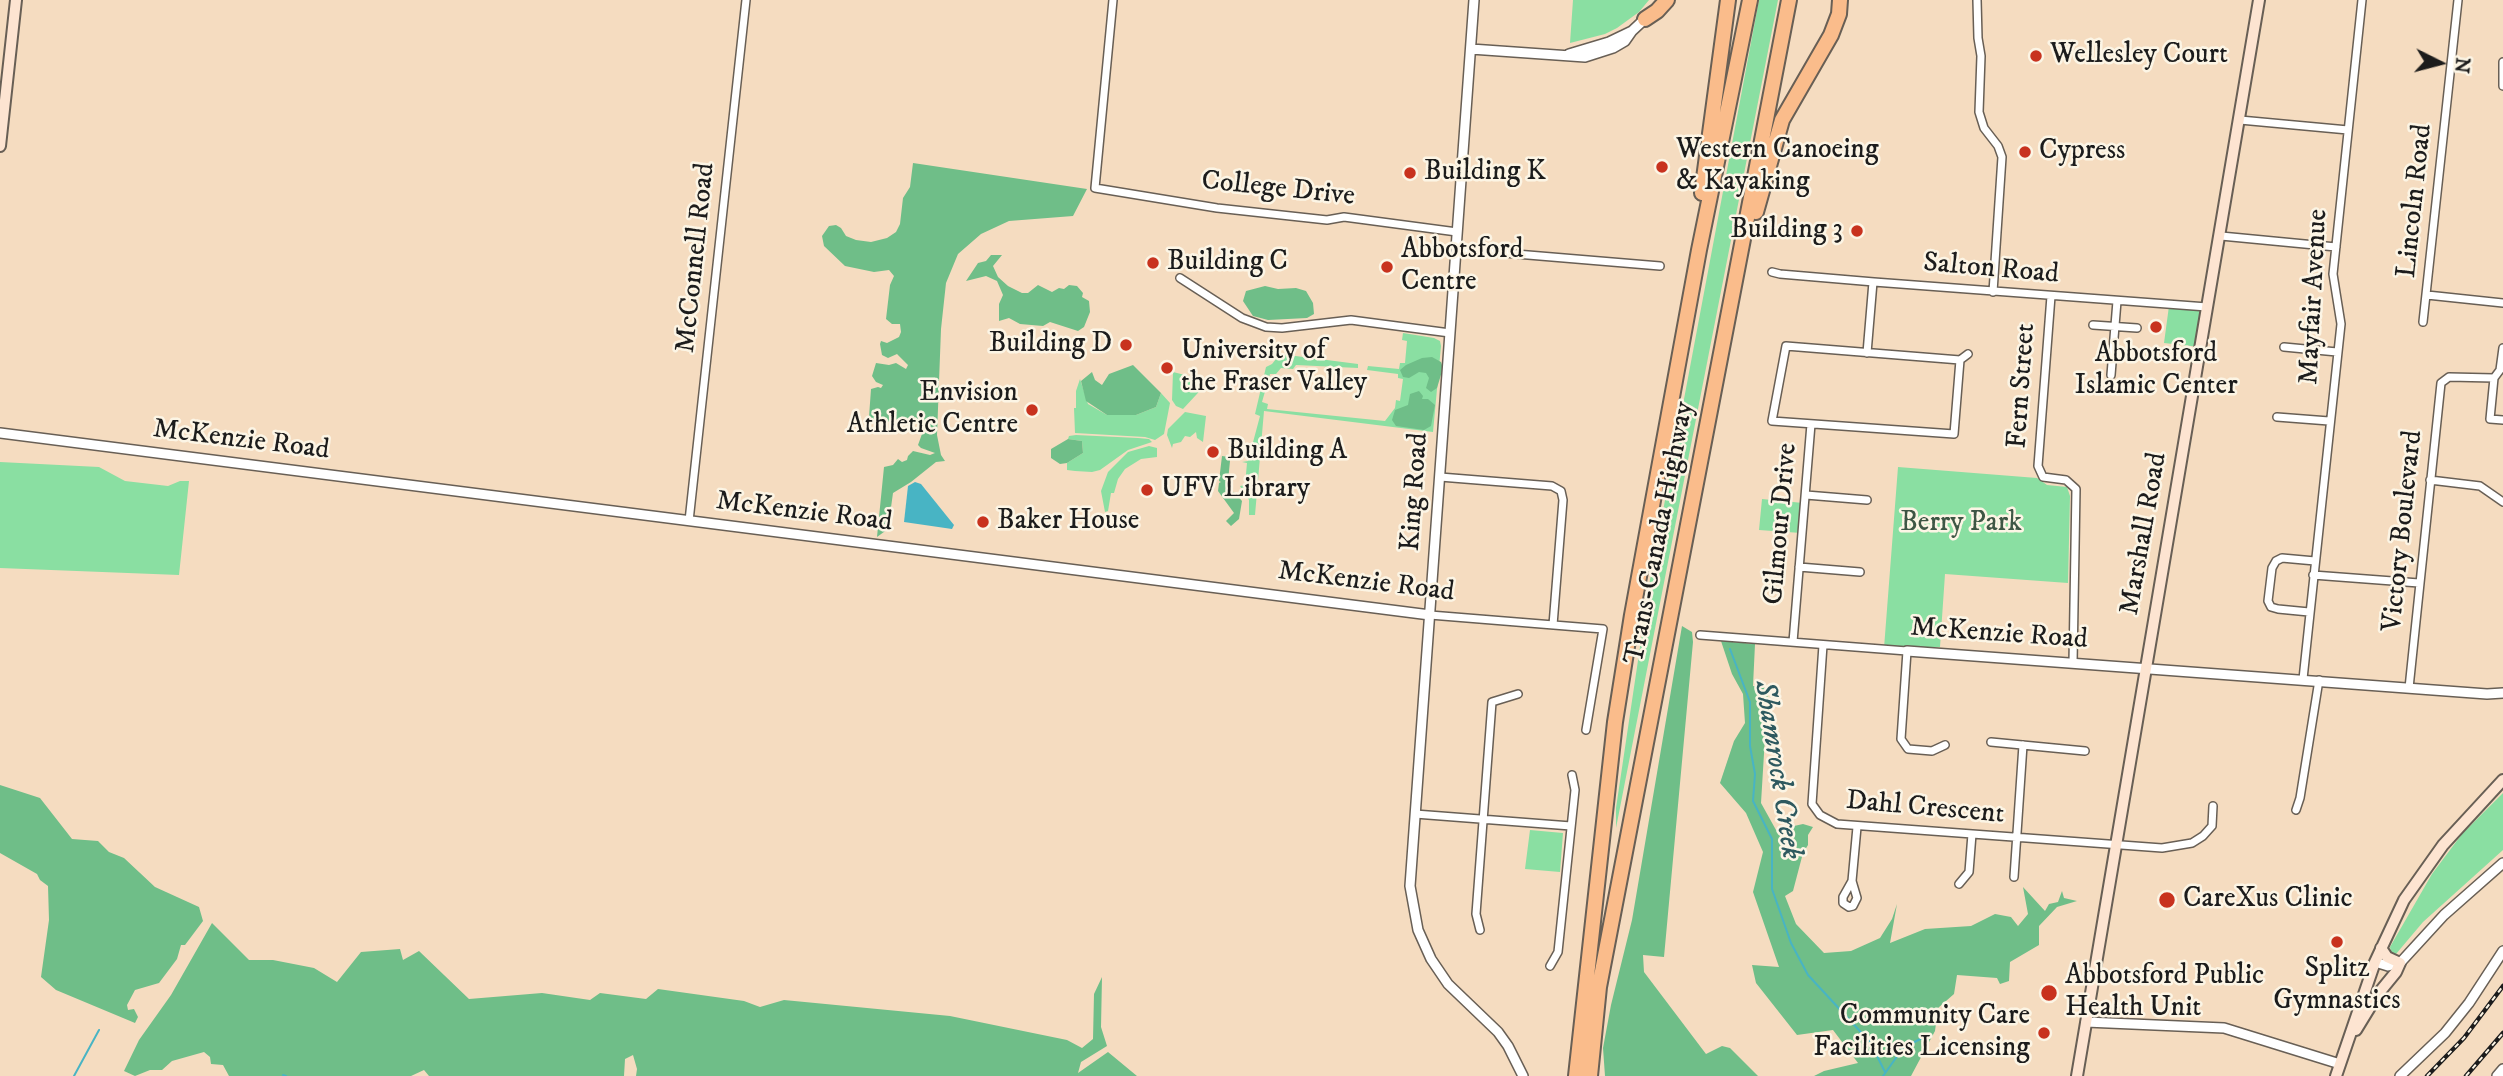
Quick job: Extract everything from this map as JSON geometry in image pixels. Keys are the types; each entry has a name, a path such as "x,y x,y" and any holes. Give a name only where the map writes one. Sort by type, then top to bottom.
{"highway":[{"path":"1645,19 1667,0"},
{"path":"1719,76 1721,0"},
{"path":"1699,250 1703,180 1728,0"},
{"name":"Trans-Canada Highway","path":"1576,1076 1617,708 1699,250 1749,0"},
{"name":"Trans-Canada Highway","path":"1590,1076 1600,987 1789,0"},
{"path":"1722,342 1779,128 1834,28 1840,0"}],"main road":[{"path":"0,146 16,0"},
{"name":"Marshall Road","path":"2077,1076 2259,0"},
{"path":"2336,1076 2375,962 2404,900 2419,876 2459,826 2503,780"},
{"path":"2340,1064 2362,1018 2400,963 2387,957 2381,948"}],"street":[{"name":"McConnell Road","path":"689,521 746,0"},
{"name":"College Drive","path":"1113,0 1095,188 1267,213 1327,220 1344,217 1457,232"},
{"name":"King Road","path":"1474,0 1410,886 1414,916 1424,946 1448,984 1498,1032 1523,1076"},
{"path":"1471,48 1576,57 1598,53 1625,41 1659,0"},
{"path":"1977,0 1981,56 1979,113 1984,128 1998,146 2002,157 1993,292"},
{"name":"Mayfair Avenue","path":"2303,679 2341,317 2333,280 2362,0"},
{"name":"Lincoln Road","path":"2423,323 2458,0"},
{"path":"2503,62 2503,86"},
{"path":"2240,120 2348,130"},
{"path":"2221,236 2336,247"},
{"path":"1456,249 1660,266"},
{"name":"Salton Road","path":"1772,272 1993,292 2207,307"},
{"path":"1180,278 1242,318 1266,327 1282,328 1351,320 1450,332"},
{"path":"1873,282 1867,353 1960,360 1968,354"},
{"path":"2427,295 2503,303"},
{"name":"Fern Street","path":"2051,296 2038,466 2043,477 2066,480 2076,489 2073,663"},
{"path":"2111,375 2117,301"},
{"path":"2092,325 2137,328"},
{"name":"Gilmour Drive","path":"1793,642 1811,424 1772,421 1786,346 1867,353"},
{"path":"2284,347 2337,352"},
{"path":"2503,348 2500,370 2494,378 2490,419 2503,419"},
{"path":"1954,434 1960,360"},
{"name":"Victory Boulevard","path":"2409,688 2441,383 2443,378 2449,377 2494,378"},
{"path":"2277,417 2329,421"},
{"path":"1811,424 1954,434 1961,441"},
{"name":"McKenzie Road","path":"0,433 1430,615 1603,629 1586,730"},
{"path":"1440,477 1552,486 1561,491 1563,500 1553,625"},
{"path":"2430,481 2480,486 2503,502"},
{"path":"1806,495 1867,500"},
{"path":"2309,612 2278,610 2271,607 2268,601 2272,568 2276,561 2282,558 2315,561"},
{"path":"1799,567 1860,572"},
{"path":"2313,575 2419,583"},
{"name":"McKenzie Road","path":"1700,635 2503,693"},
{"name":"Dahl Crescent","path":"1823,645 1812,804 1814,810 1829,821 1857,827 2162,848 2192,843 2203,836 2213,826 2213,806"},
{"path":"1907,651 1901,739 1908,749 1932,751 1945,745"},
{"path":"2296,810 2319,680"},
{"path":"1480,930 1476,914 1492,702 1518,694"},
{"path":"1991,742 2085,751"},
{"path":"2014,877 2023,745"},
{"path":"1550,966 1558,953 1575,790 1572,775"},
{"path":"1415,814 1571,826"},
{"path":"1852,881 1857,827"},
{"path":"1959,884 1969,872 1972,834"},
{"path":"2375,962 2388,966 2400,963 2435,924 2503,863"},
{"path":"2400,1076 2445,1033 2469,1003 2503,951"},
{"path":"2086,1022 2224,1028 2340,1064"},
{"path":"2497,1076 2503,1069"}],"green space":[{"path":"1573,0 1649,0 1639,12 1617,28 1570,43"},
{"path":"1759,0 1778,0 1616,828 1616,808 1650,580"},
{"path":"913,163 1087,189 1073,216 1009,221 981,234 958,254 946,283 941,329 937,435 945,461 936,462 893,493 888,529 877,537 884,467 893,465 898,459 902,462 907,460 913,451 930,455 935,453 918,445 922,434 916,417 908,423 898,419 880,424 869,417 871,389 881,388 883,385 876,382 872,376 876,363 896,363 906,369 908,365 897,354 888,358 882,355 880,344 881,341 887,343 899,337 901,332 900,324 892,324 886,319 890,285 894,276 889,270 874,272 845,266 824,246 822,236 829,226 836,225 846,236 871,242 887,238 896,232 900,224 903,198 910,187"},
{"path":"991,255 1002,255 993,266 998,277 1022,293 1028,293 1038,285 1052,292 1069,285 1077,286 1083,293 1082,297 1089,301 1090,312 1084,327 1078,331 1050,322 1043,326 1020,324 1009,318 999,321 999,304 1003,295 997,281 986,276 966,281 978,263 986,261"},
{"path":"1265,286 1306,291 1313,303 1314,314 1307,318 1268,320 1253,316 1243,301 1246,291"},
{"path":"2169,306 2206,308 2200,347 2164,343"},
{"path":"1403,333 1440,341 1433,432 1264,411 1255,515 1249,515 1249,500 1240,486 1245,485 1247,463 1242,462 1248,461 1260,416 1255,414 1266,367 1280,354 1358,364 1358,368 1296,365 1293,369 1281,368 1276,374 1270,374 1262,402 1268,404 1267,409 1385,421 1395,408 1396,400 1400,401 1403,379 1398,378 1398,374 1367,370 1368,366 1399,369 1400,363 1405,363 1407,341 1402,340"},
{"path":"1432,357 1441,362 1443,368 1437,388 1431,392 1426,388 1429,378 1426,373 1419,372 1409,378 1403,377 1400,370 1406,365"},
{"path":"1133,365 1161,393 1156,407 1136,415 1107,415 1086,401 1081,381 1092,372 1095,380 1102,385 1109,374"},
{"path":"1173,372 1189,376 1198,383 1209,381 1183,409 1176,406 1172,400"},
{"path":"1080,379 1088,404 1107,415 1136,415 1156,407 1161,393 1170,403 1164,434 1155,440 1145,437 1075,433 1074,408"},
{"path":"1419,391 1422,399 1428,399 1435,405 1431,426 1424,430 1396,426 1392,420 1395,410 1408,405 1410,394"},
{"path":"1185,412 1206,416 1203,442 1197,438 1196,432 1173,444 1172,448 1167,435 1168,429"},
{"path":"1069,436 1149,439 1152,442 1128,450 1100,470 1067,470 1067,463 1083,453 1082,441 1068,439"},
{"path":"1068,439 1082,441 1083,453 1067,463 1060,464 1051,458 1051,449"},
{"path":"1149,446 1157,448 1157,457 1141,459 1125,469 1118,479 1114,493 1111,493 1108,511 1105,512 1101,491 1108,472 1128,452"},
{"path":"1222,456 1229,457 1230,461 1227,491 1234,492 1242,501 1239,519 1231,526 1226,521 1234,513 1218,491"},
{"path":"0,462 99,467 125,481 168,486 189,481 179,575 0,568"},
{"name":"Berry Park","path":"1898,467 2037,478 2047,485 2067,487 2070,496 2068,583 1945,574 1940,647 1884,648"},
{"path":"1762,499 1803,503 1801,533 1759,530"},
{"path":"1682,626 1692,632 1693,642 1664,957 1643,955 1644,972 1706,1054 1722,1046 1730,1048 1758,1076 1605,1076 1603,1048 1632,920"},
{"path":"1721,641 1755,644 1753,686 1768,688 1761,803 1776,830 1803,824 1813,827 1808,835 1808,845 1803,853 1793,891 1785,896 1796,924 1824,953 1851,951 1880,938 1892,919 1897,904 1890,943 1925,929 1971,926 1995,914 2011,917 2018,926 2028,914 2023,887 2045,911 2049,904 2058,902 2062,891 2064,898 2077,901 2057,907 2039,926 2039,945 2010,962 2009,981 2000,984 1997,978 1957,975 1954,994 1938,1008 1935,1031 1911,1076 1814,1076 1858,1063 1833,1030 1797,1035 1756,983 1752,965 1779,967 1753,892 1763,852 1746,813 1720,783 1734,741 1745,723 1743,694 1732,674"},
{"path":"0,785 40,798 72,839 98,841 109,852 124,858 155,887 199,907 203,921 185,945 181,945 177,959 159,983 135,990 127,1005 128,1010 134,1009 138,1017 135,1023 56,990 41,977 49,920 48,886 37,874 0,853"},
{"path":"2503,793 2503,850 2423,922 2396,954 2391,953 2390,947 2432,874 2462,834"},
{"path":"1530,830 1563,833 1560,872 1525,869"},
{"path":"212,923 249,960 273,960 314,968 337,982 361,952 400,949 403,960 419,951 469,999 542,993 590,1000 600,993 646,999 658,989 744,1001 760,1007 784,1000 950,1016 1067,1040 1082,1048 1093,1039 1094,994 1102,977 1101,1027 1107,1046 1081,1062 1078,1073 1108,1052 1137,1076 636,1076 633,1055 625,1059 624,1076 429,1076 424,1070 411,1076 229,1076 223,1065 211,1064 210,1057 204,1052 172,1061 162,1070 150,1070 135,1076 124,1071 139,1040 171,995"}],"water":[{"path":"915,482 921,484 954,525 952,529 904,522 908,486"}],"waterway":[{"name":"Shamrock Creek","path":"1730,649 1750,702 1750,746 1755,774 1753,801 1772,839 1772,889 1791,943 1808,975 1870,1042 1885,1072"},
{"path":"74,1076 99,1030"},
{"path":"1883,1076 1903,1048 1928,1035"}],"railway":[{"path":"2427,1076 2464,1038 2503,986"},
{"path":"2466,1076 2503,1033"}],"place":[{"name":"Wellesley Court","path":"2036,56"},
{"name":"Cypress","path":"2025,152"},
{"name":"Western Canoeing & Kayaking","path":"1662,167"},
{"name":"Building K","path":"1410,173"},
{"name":"Building 3","path":"1857,231"},
{"name":"Building C","path":"1153,263"},
{"name":"Abbotsford Centre","path":"1387,267"},
{"name":"Abbotsford Islamic Center","path":"2156,327"},
{"name":"Building D","path":"1126,345"},
{"name":"University of the Fraser Valley","path":"1167,368"},
{"name":"Envision Athletic Centre","path":"1032,410"},
{"name":"Building A","path":"1213,452"},
{"name":"UFV Library","path":"1147,490"},
{"name":"Baker House","path":"983,522"},
{"name":"CareXus Clinic","path":"2167,900"},
{"name":"Splitz Gymnastics","path":"2337,942"},
{"name":"Abbotsford Public Health Unit","path":"2049,993"},
{"name":"Community Care Facilities Licensing","path":"2044,1033"}]}
